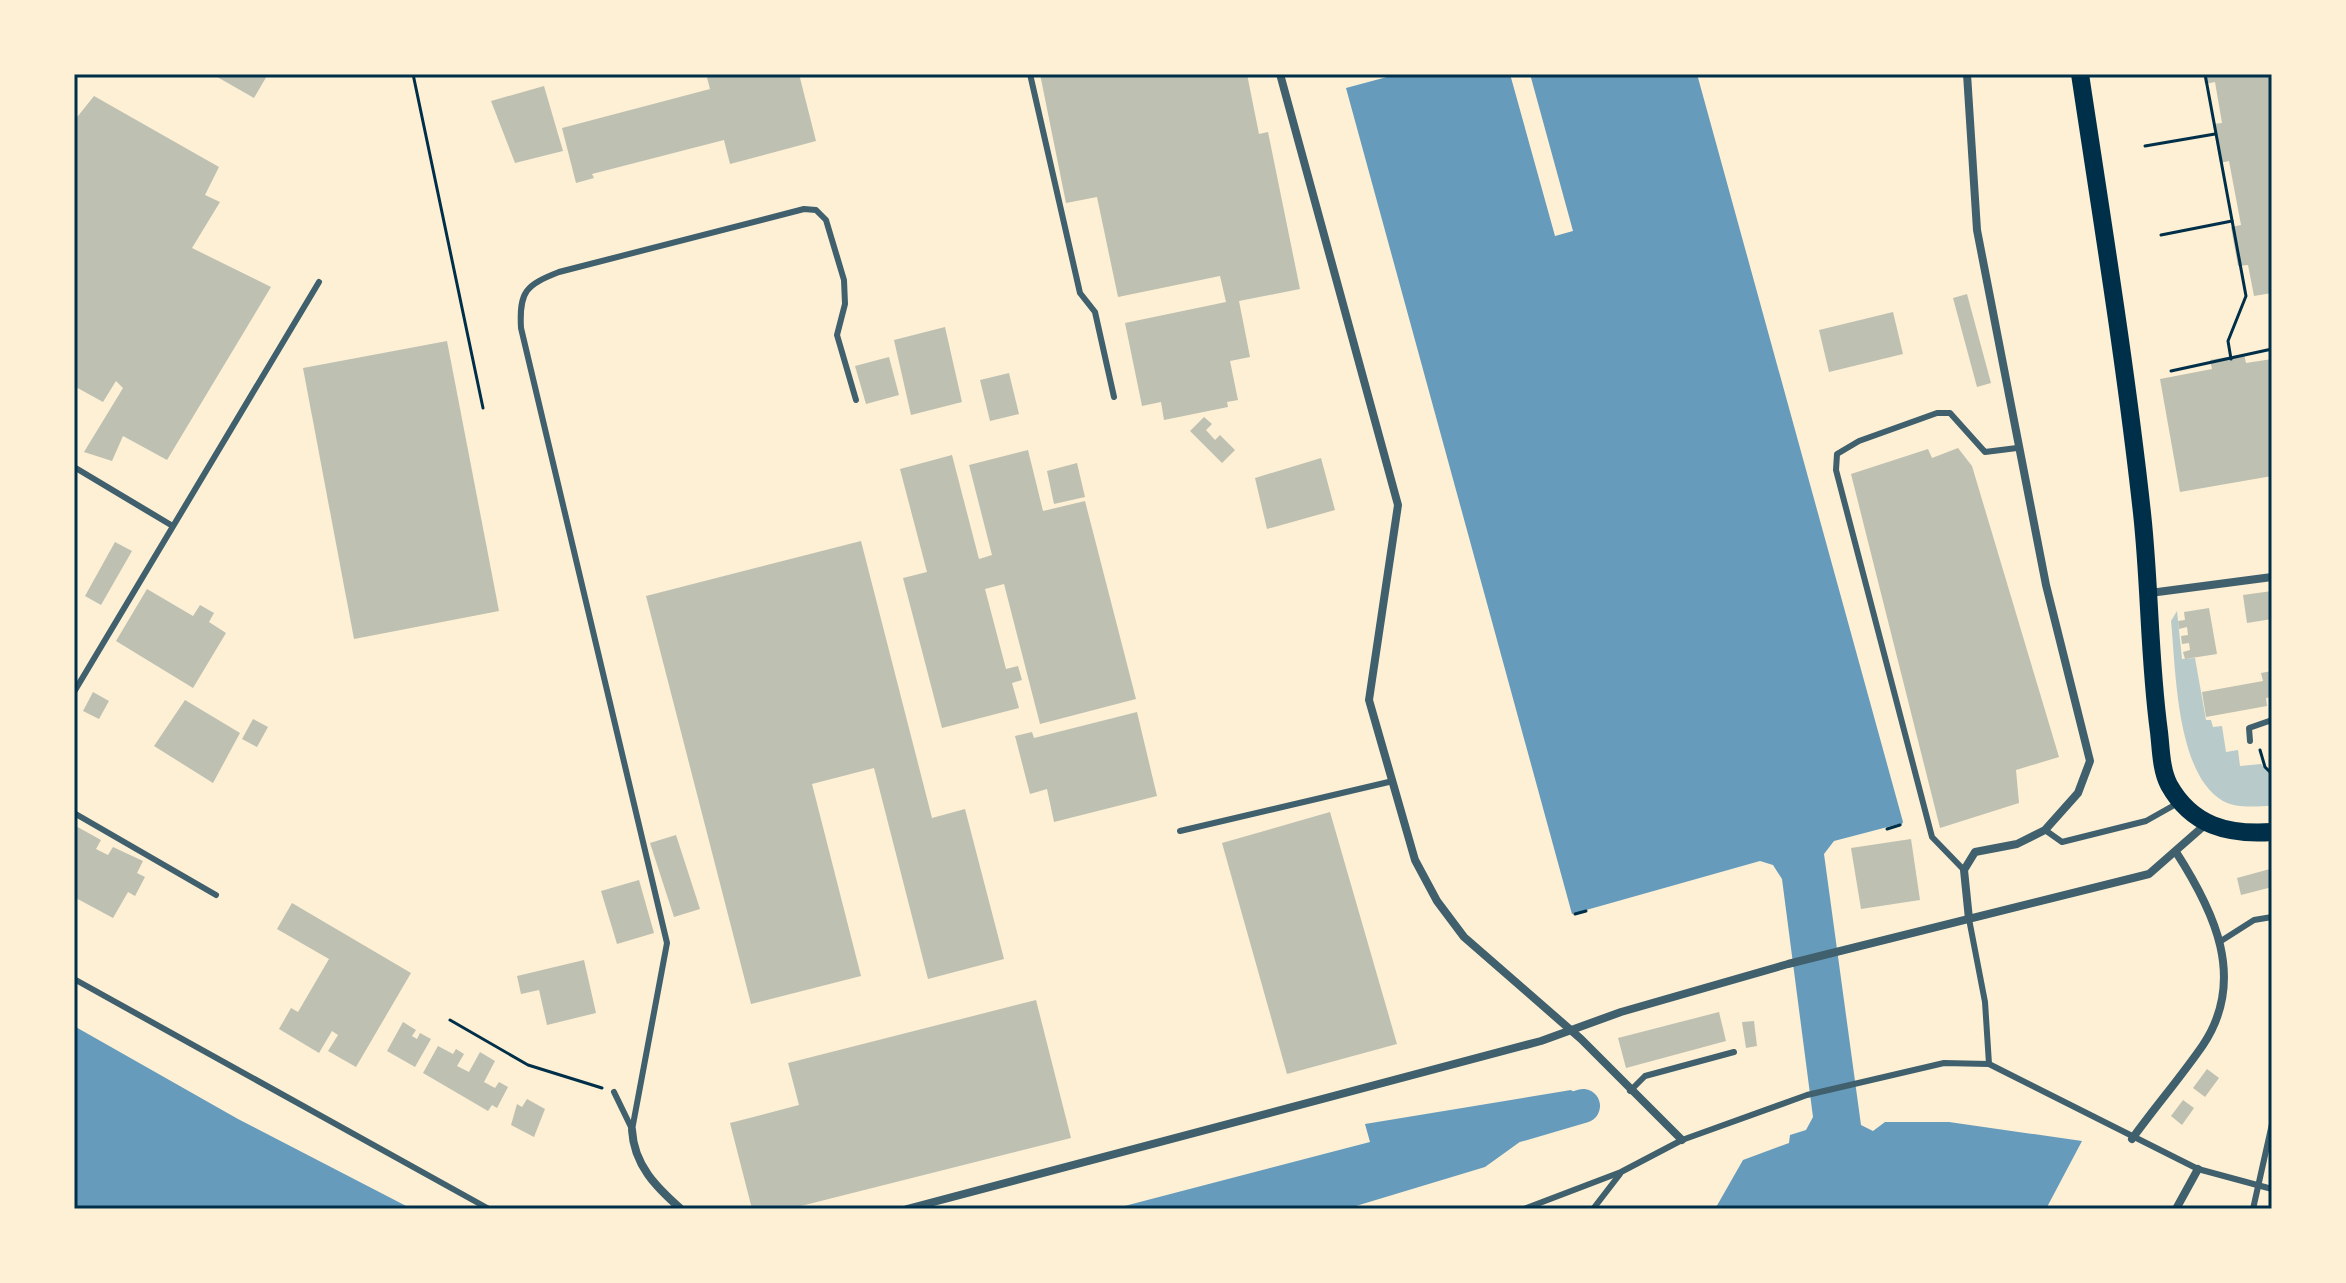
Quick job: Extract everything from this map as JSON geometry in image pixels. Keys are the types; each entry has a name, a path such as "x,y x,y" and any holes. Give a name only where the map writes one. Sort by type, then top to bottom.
{"main road":[{"path":"2080,74 2142,514 2155,704 2163,765 2168,783 2181,801 2206,824 2227,831 2272,832"}],"street":[{"path":"1280,74 1398,505 1369,700 1415,860 1437,901 1464,937 1571,1030 1682,1140"},
{"path":"1967,74 1977,230 2007,372 2017,448 2090,761 2078,793 2045,830 2017,844 1975,852 1964,870 1969,919"},
{"path":"2148,593 2272,577"},
{"path":"907,1209 1541,1041 1621,1012 1788,964 2149,874 2206,824"},
{"path":"2132,1139 2204,1044 2219,1010 2226,975 2221,941 2199,888 2176,852"},
{"path":"632,1130 633,1147 646,1174 681,1209"},
{"path":"2176,1209 2198,1169"}],"lane":[{"path":"1030,74 1080,293 1095,312 1114,397"},
{"path":"632,1130 667,943 521,328 520,305 525,291 535,281 559,272 804,209 816,210 826,220 844,280 845,304 837,335 856,400"},
{"path":"74,692 319,282"},
{"path":"1964,870 1932,837 1836,470 1837,454 1859,441 1937,413 1950,413 1985,452 2017,448"},
{"path":"74,467 171,525"},
{"path":"2250,741 2249,728 2272,720"},
{"path":"1180,831 1393,781"},
{"path":"2045,830 2062,842 2146,821 2181,801"},
{"path":"74,813 216,895"},
{"path":"2221,941 2254,920 2272,917"},
{"path":"1969,919 1985,1002 1989,1064"},
{"path":"74,979 489,1209"},
{"path":"1630,1091 1645,1076 1734,1052"},
{"path":"1524,1209 1621,1172 1682,1140 1807,1095 1894,1072 1944,1063 1989,1064 2132,1139 2198,1169 2272,1189"},
{"path":"614,1092 632,1130"},
{"path":"2253,1209 2272,1124"},
{"path":"1593,1209 1621,1172"}],"path":[{"path":"413,74 483,408"},
{"path":"2205,74 2246,296 2228,341 2231,359"},
{"path":"2145,146 2215,134"},
{"path":"2161,235 2232,221"},
{"path":"2171,371 2272,349"},
{"path":"2250,741 2260,750 2265,767 2272,774"},
{"path":"1887,829 1900,825"},
{"path":"1575,914 1586,911"},
{"path":"450,1020 528,1065 614,1092"}],"shaded area":[{"path":"2177,611 2182,659 2195,658 2206,720 2211,720 2213,727 2222,726 2226,752 2238,750 2240,766 2261,764 2272,776 2272,806 2241,806 2223,801 2207,788 2196,768 2187,745 2177,692 2171,621"}],"water":[{"path":"1398,74 1510,74 1555,236 1573,231 1530,74 1697,74 1903,822 1901,826 1834,841 1824,854 1861,1125 1873,1131 1885,1122 1949,1122 2082,1141 2046,1209 1715,1209 1743,1160 1789,1143 1790,1135 1806,1130 1813,1117 1782,879 1773,865 1760,861 1572,914 1346,88"},
{"path":"74,1026 238,1119 412,1209 74,1209"},
{"path":"1571,1090 1581,1098 1485,1167 1346,1209 1113,1209 1370,1142 1365,1124"}],"building":[{"path":"212,74 268,74 254,98"},
{"path":"706,74 799,74 816,141 730,164 724,140 592,174 594,178 576,183 562,128 710,89"},
{"path":"1040,74 1247,74 1259,134 1268,132 1300,289 1239,301 1250,357 1230,361 1238,400 1227,402 1228,407 1164,420 1161,402 1142,406 1125,323 1226,302 1220,276 1118,297 1097,197 1066,203"},
{"path":"2203,74 2272,74 2272,293 2254,296 2248,265 2238,266 2231,227 2241,225 2229,161 2220,163 2213,124 2222,123 2215,82 2205,84"},
{"path":"544,86 563,151 515,163 491,101"},
{"path":"94,96 219,167 205,195 220,202 192,248 271,287 167,460 123,436 112,461 84,452 123,388 116,381 103,402 74,386 74,121"},
{"path":"1967,294 1991,383 1977,387 1953,298"},
{"path":"1893,312 1903,354 1829,372 1819,330"},
{"path":"945,327 962,402 911,415 894,340"},
{"path":"447,341 499,611 354,639 303,368"},
{"path":"2244,354 2246,363 2272,359 2272,476 2180,492 2160,379 2212,369 2210,360"},
{"path":"889,357 899,395 866,404 855,366"},
{"path":"1009,373 1019,414 990,421 980,380"},
{"path":"1204,417 1212,424 1206,430 1215,440 1220,435 1235,450 1222,463 1190,431"},
{"path":"1958,448 1972,466 2059,757 2016,770 2019,803 1940,828 1851,474 1928,449 1932,458"},
{"path":"1028,450 1043,511 1085,501 1136,699 1040,724 1004,584 985,589 1006,669 1018,666 1022,680 1012,683 1019,708 942,728 903,578 927,572 900,469 952,455 979,559 992,555 969,465"},
{"path":"1321,458 1335,510 1267,529 1255,478"},
{"path":"1077,463 1085,497 1054,504 1047,471"},
{"path":"861,541 932,818 965,809 1004,959 928,979 874,768 812,784 861,976 751,1004 646,596"},
{"path":"115,542 132,551 101,605 85,596"},
{"path":"147,589 193,616 200,605 214,613 209,622 226,633 193,688 116,641"},
{"path":"2272,591 2272,619 2247,623 2243,595"},
{"path":"2209,608 2217,654 2185,659 2183,652 2190,650 2189,643 2182,644 2181,636 2188,635 2187,627 2179,629 2178,621 2185,620 2184,612"},
{"path":"2272,671 2272,697 2266,698 2267,706 2206,717 2202,692 2263,681 2261,673"},
{"path":"93,692 109,701 99,719 83,711"},
{"path":"185,700 240,733 213,783 154,746"},
{"path":"1137,712 1157,796 1054,822 1047,789 1030,794 1015,736 1032,732 1034,738"},
{"path":"253,719 268,727 257,747 242,739"},
{"path":"1330,812 1397,1044 1287,1074 1222,843"},
{"path":"74,825 101,840 96,849 108,855 113,847 143,861 137,873 145,877 135,896 128,892 113,918 74,897"},
{"path":"676,835 700,909 674,917 650,843"},
{"path":"1911,839 1920,900 1861,909 1851,848"},
{"path":"2270,869 2272,887 2241,895 2237,878"},
{"path":"639,880 654,933 617,944 601,891"},
{"path":"292,903 411,973 356,1067 328,1051 338,1035 332,1031 319,1053 279,1029 291,1008 298,1012 329,959 277,929"},
{"path":"584,960 596,1013 547,1025 539,990 521,994 517,976"},
{"path":"1036,1000 1071,1138 789,1209 752,1209 730,1123 799,1105 788,1063"},
{"path":"1719,1012 1726,1041 1626,1068 1618,1038"},
{"path":"1754,1021 1757,1046 1746,1048 1742,1022"},
{"path":"403,1022 416,1030 412,1036 417,1039 420,1033 431,1039 415,1067 387,1051"},
{"path":"438,1046 453,1054 456,1049 464,1054 457,1066 469,1072 480,1052 495,1061 484,1082 495,1088 499,1082 508,1087 497,1108 492,1105 488,1111 423,1073"},
{"path":"2207,1069 2219,1078 2205,1097 2193,1088"},
{"path":"527,1099 545,1109 534,1137 511,1125 517,1104 522,1107"},
{"path":"2183,1100 2194,1108 2182,1125 2171,1116"}],"waterway":[{"path":"1518,1125 1583,1106"}]}
